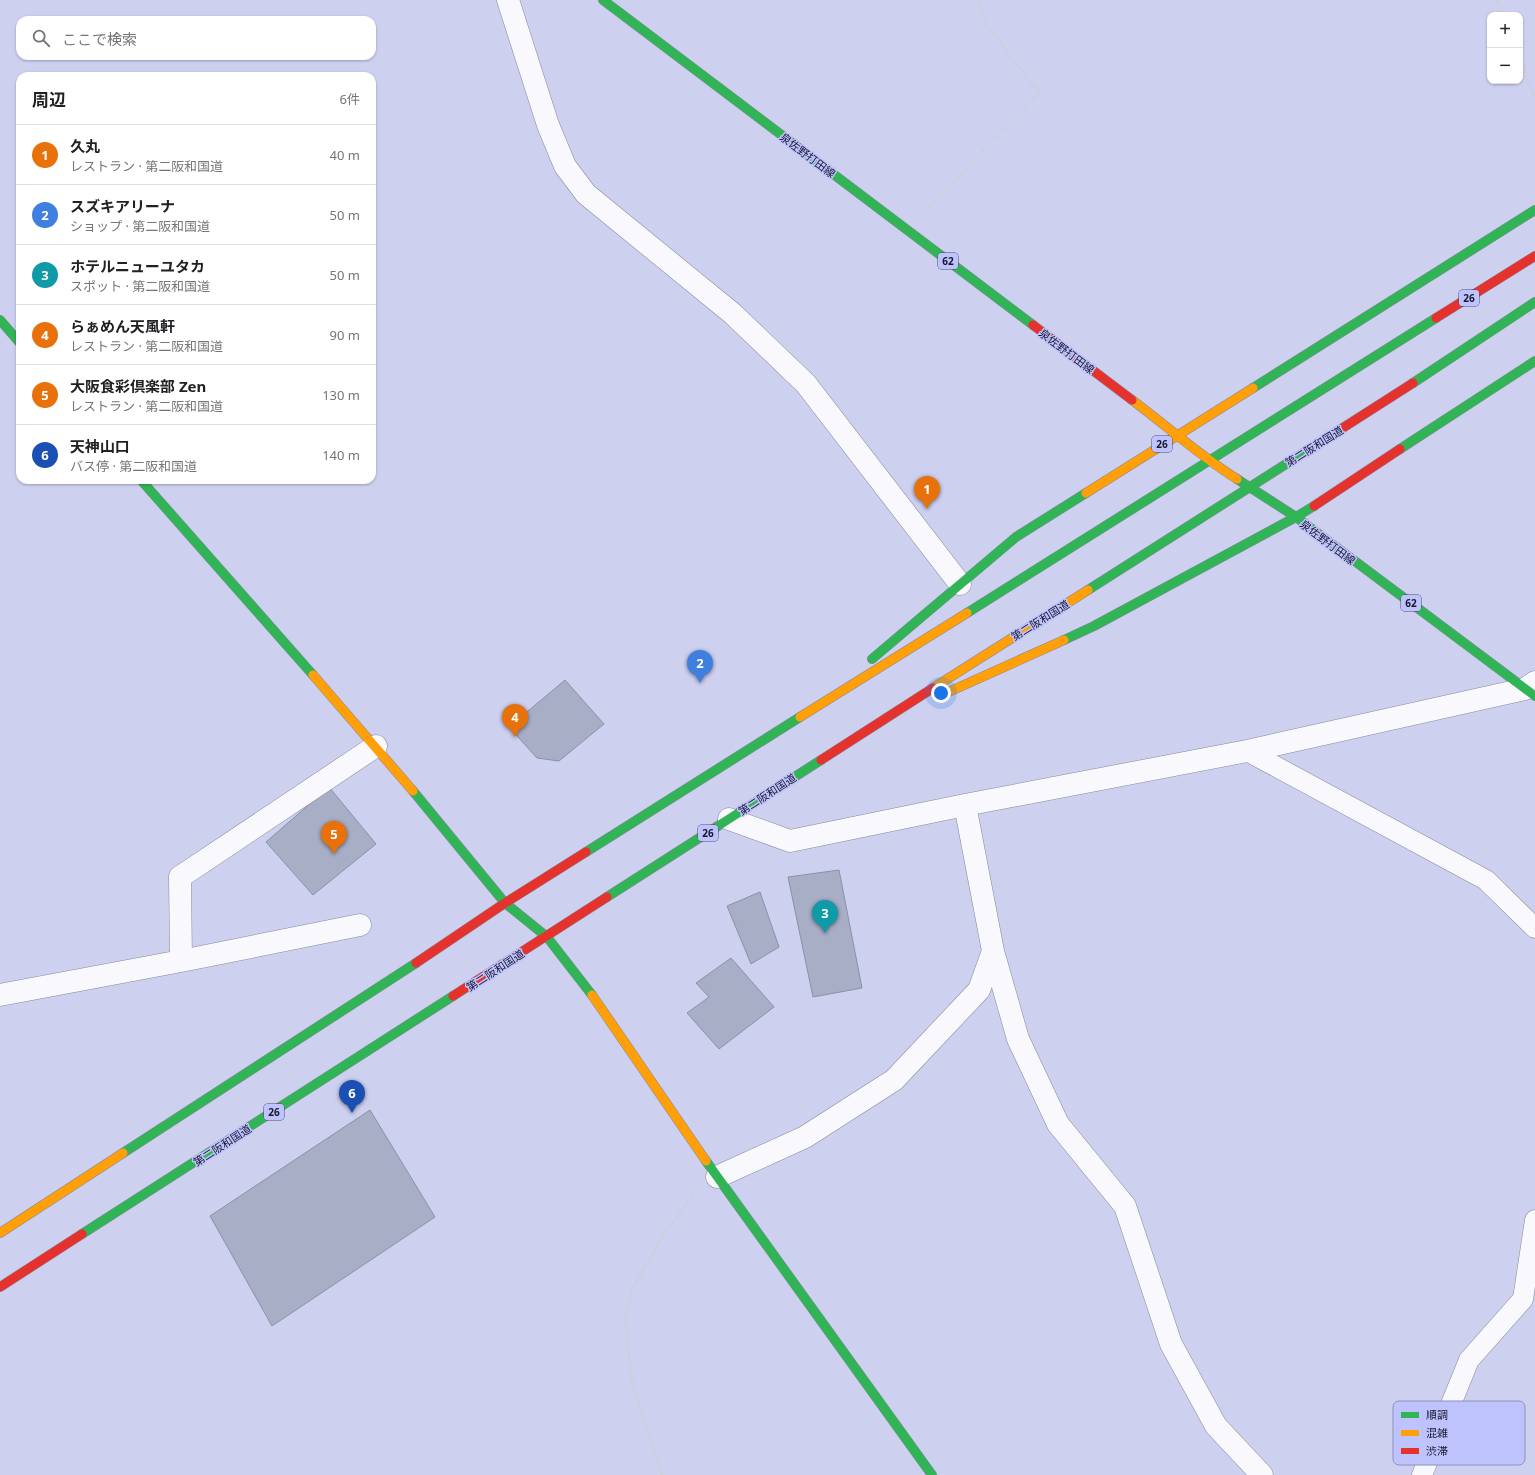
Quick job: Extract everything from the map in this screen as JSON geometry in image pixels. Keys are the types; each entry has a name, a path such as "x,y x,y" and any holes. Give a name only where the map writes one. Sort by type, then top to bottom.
{"main road":[{"name":"泉佐野打田線","path":"603,0 1177,434 1208,461 1296,517 1532,689"},
{"name":"26","path":"813,709 1016,537 1177,434 1535,210"},
{"name":"26","path":"0,1233 455,938 505,903 1535,256"},
{"name":"第二阪和国道","path":"0,1287 869,729 1424,376 1535,302"},
{"path":"0,320 16,338"},
{"name":"26","path":"869,729 1094,626 1296,517 1535,361"},
{"path":"145,484 376,746 505,903 547,937 585,986 715,1174 932,1475"}],"street":[{"path":"508,0 548,125 565,166 586,194 733,314 806,384 960,584"},
{"path":"730,819 790,841 965,805 1247,751 1532,689"},
{"path":"181,961 180,877 376,746"},
{"path":"965,805 993,951 1018,1039 1058,1124 1125,1206 1171,1344 1216,1426 1262,1475"},
{"path":"0,995 360,925"},
{"path":"715,1174 805,1137 894,1080 979,990 993,951"}],"lane":[{"path":"1247,751 1486,880 1535,928"},
{"path":"1452,1401 1469,1360 1523,1299 1535,1220"},
{"path":"1422,1475 1426,1465"}],"path":[{"path":"906,229 1039,92 986,24 978,0"},
{"path":"1497,0 1503,12"},
{"path":"1523,64 1535,98"},
{"path":"662,1475 631,1378 626,1319 632,1290 666,1231 715,1174"}],"building":[{"path":"565,680 604,724 559,761 537,758 509,727"},
{"path":"329,787 376,844 313,895 266,842"},
{"path":"839,870 862,988 813,997 788,877"},
{"path":"760,892 779,947 751,964 727,906"},
{"path":"731,958 774,1007 719,1049 687,1013 709,997 696,983"},
{"path":"370,1110 435,1217 272,1326 210,1216"}],"traffic: fast":[{"path":"603,0 1033,325"},
{"path":"1253,388 1535,210"},
{"path":"1413,383 1535,302"},
{"path":"967,613 1436,318"},
{"path":"0,320 16,338"},
{"path":"1400,449 1535,361"},
{"path":"1088,590 1327,438"},
{"path":"1237,479 1296,517 1535,696"},
{"path":"145,484 313,675"},
{"path":"872,659 1016,537 1086,493"},
{"path":"1064,640 1094,626 1314,506"},
{"path":"586,852 800,717"},
{"path":"607,897 821,760"},
{"path":"413,791 505,903 547,937 592,995"},
{"path":"123,1153 416,963"},
{"path":"82,1234 453,996"},
{"path":"706,1161 932,1475"}],"traffic: slow":[{"path":"1086,493 1253,388"},
{"path":"1132,400 1197,451 1237,479"},
{"path":"933,688 1088,590"},
{"path":"800,717 967,613"},
{"path":"944,694 1064,640"},
{"path":"313,675 413,791"},
{"path":"592,995 706,1161"},
{"path":"0,1233 123,1153"}],"traffic: jam":[{"path":"1436,318 1535,256"},
{"path":"1033,325 1132,400"},
{"path":"1327,438 1413,383"},
{"path":"1314,506 1400,449"},
{"path":"821,760 933,688"},
{"path":"416,963 505,903 586,852"},
{"path":"453,996 607,897"},
{"path":"0,1287 82,1234"}],"place":[{"name":"久丸","path":"927,509"},
{"name":"スズキアリーナ","path":"700,683"},
{"name":"らぁめん天風軒","path":"515,737"},
{"name":"大阪食彩倶楽部 Zen","path":"334,854"},
{"name":"ホテルニューユタカ","path":"825,933"},
{"name":"天神山口","path":"352,1113"}]}
